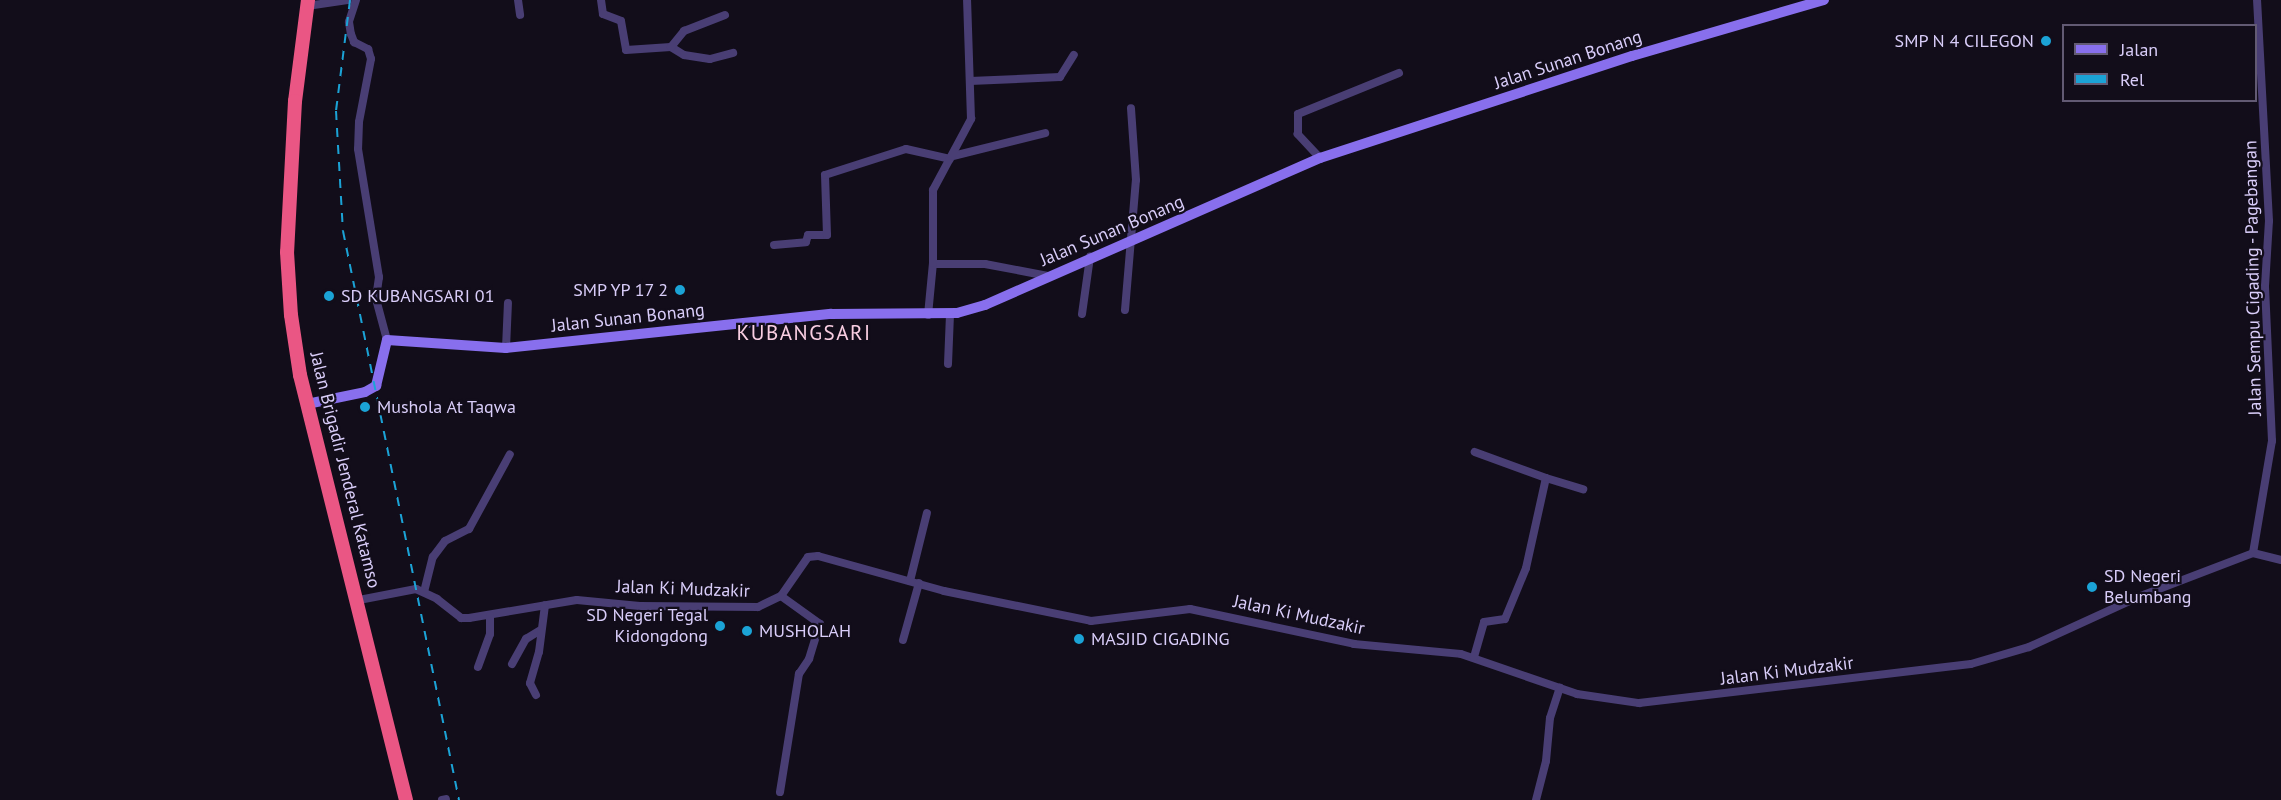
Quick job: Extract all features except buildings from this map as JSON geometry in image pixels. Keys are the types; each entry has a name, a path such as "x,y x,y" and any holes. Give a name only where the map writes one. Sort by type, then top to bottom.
{"highway":[{"name":"Jalan Brigadir Jenderal Katamso","path":"308,3 295,101 287,252 291,315 307,404 359,600 406,800"}],"street":[{"path":"308,3 348,0"},
{"path":"307,404 365,392 376,386 387,340 376,299 379,277 358,149 359,122 371,59 368,50 354,42 351,34 349,22 356,0"},
{"path":"518,0 520,15"},
{"path":"601,0 603,14 621,21 626,50 671,47 693,58 710,59 733,53"},
{"path":"928,315 933,264 931,201 969,127 967,0"},
{"name":"Jalan Sunan Bonang","path":"387,340 506,348 831,314 950,314 985,305 1320,158 1632,56 1824,0"},
{"name":"Jalan Sempu Cigading - Pagebangan","path":"2253,553 2272,441 2265,286 2269,220 2257,0"},
{"path":"671,47 684,31 725,15"},
{"path":"970,81 1060,77 1074,55"},
{"path":"1320,158 1299,134 1298,114 1399,73"},
{"path":"1125,310 1136,180 1131,108"},
{"path":"774,245 804,242 808,235 827,234 825,175 906,149 952,157 1046,133"},
{"path":"1082,314 1090,257"},
{"path":"933,264 985,264 1048,276"},
{"path":"506,348 508,303"},
{"path":"948,364 950,314"},
{"path":"1475,452 1545,478 1583,489"},
{"path":"359,600 410,590 424,592 433,557 446,541 469,529 510,453"},
{"path":"1474,657 1484,622 1505,619 1526,568 1545,478"},
{"path":"910,581 927,513"},
{"path":"2253,553 2281,560"},
{"name":"Jalan Ki Mudzakir","path":"424,592 461,618 490,616 545,605 589,600 640,606 758,607 781,596 812,556 910,581 1091,621 1190,609 1354,644 1427,648 1474,657 1597,699 1658,702 1971,664 2029,647 2138,597 2253,553"},
{"path":"903,640 920,583"},
{"path":"780,792 799,674 809,659 820,627 781,596"},
{"path":"536,695 530,683 540,652 539,631 545,605"},
{"path":"478,667 490,633 490,616"},
{"path":"512,663 526,639 539,631"},
{"path":"1536,800 1546,761 1550,718 1560,688"}],"railway":[{"path":"350,0 336,111 343,231 459,800"}],"place":[{"name":"SMP N 4 CILEGON","path":"2046,41"},
{"name":"SMP YP 17 2","path":"680,290"},
{"name":"SD KUBANGSARI 01","path":"329,296"},
{"name":"Mushola At Taqwa","path":"365,407"},
{"name":"SD Negeri Belumbang","path":"2092,587"},
{"name":"SD Negeri Tegal Kidongdong","path":"720,626"},
{"name":"MUSHOLAH","path":"747,631"},
{"name":"MASJID CIGADING","path":"1079,639"}],"district":[{"name":"KUBANGSARI","path":"804,333"}]}
